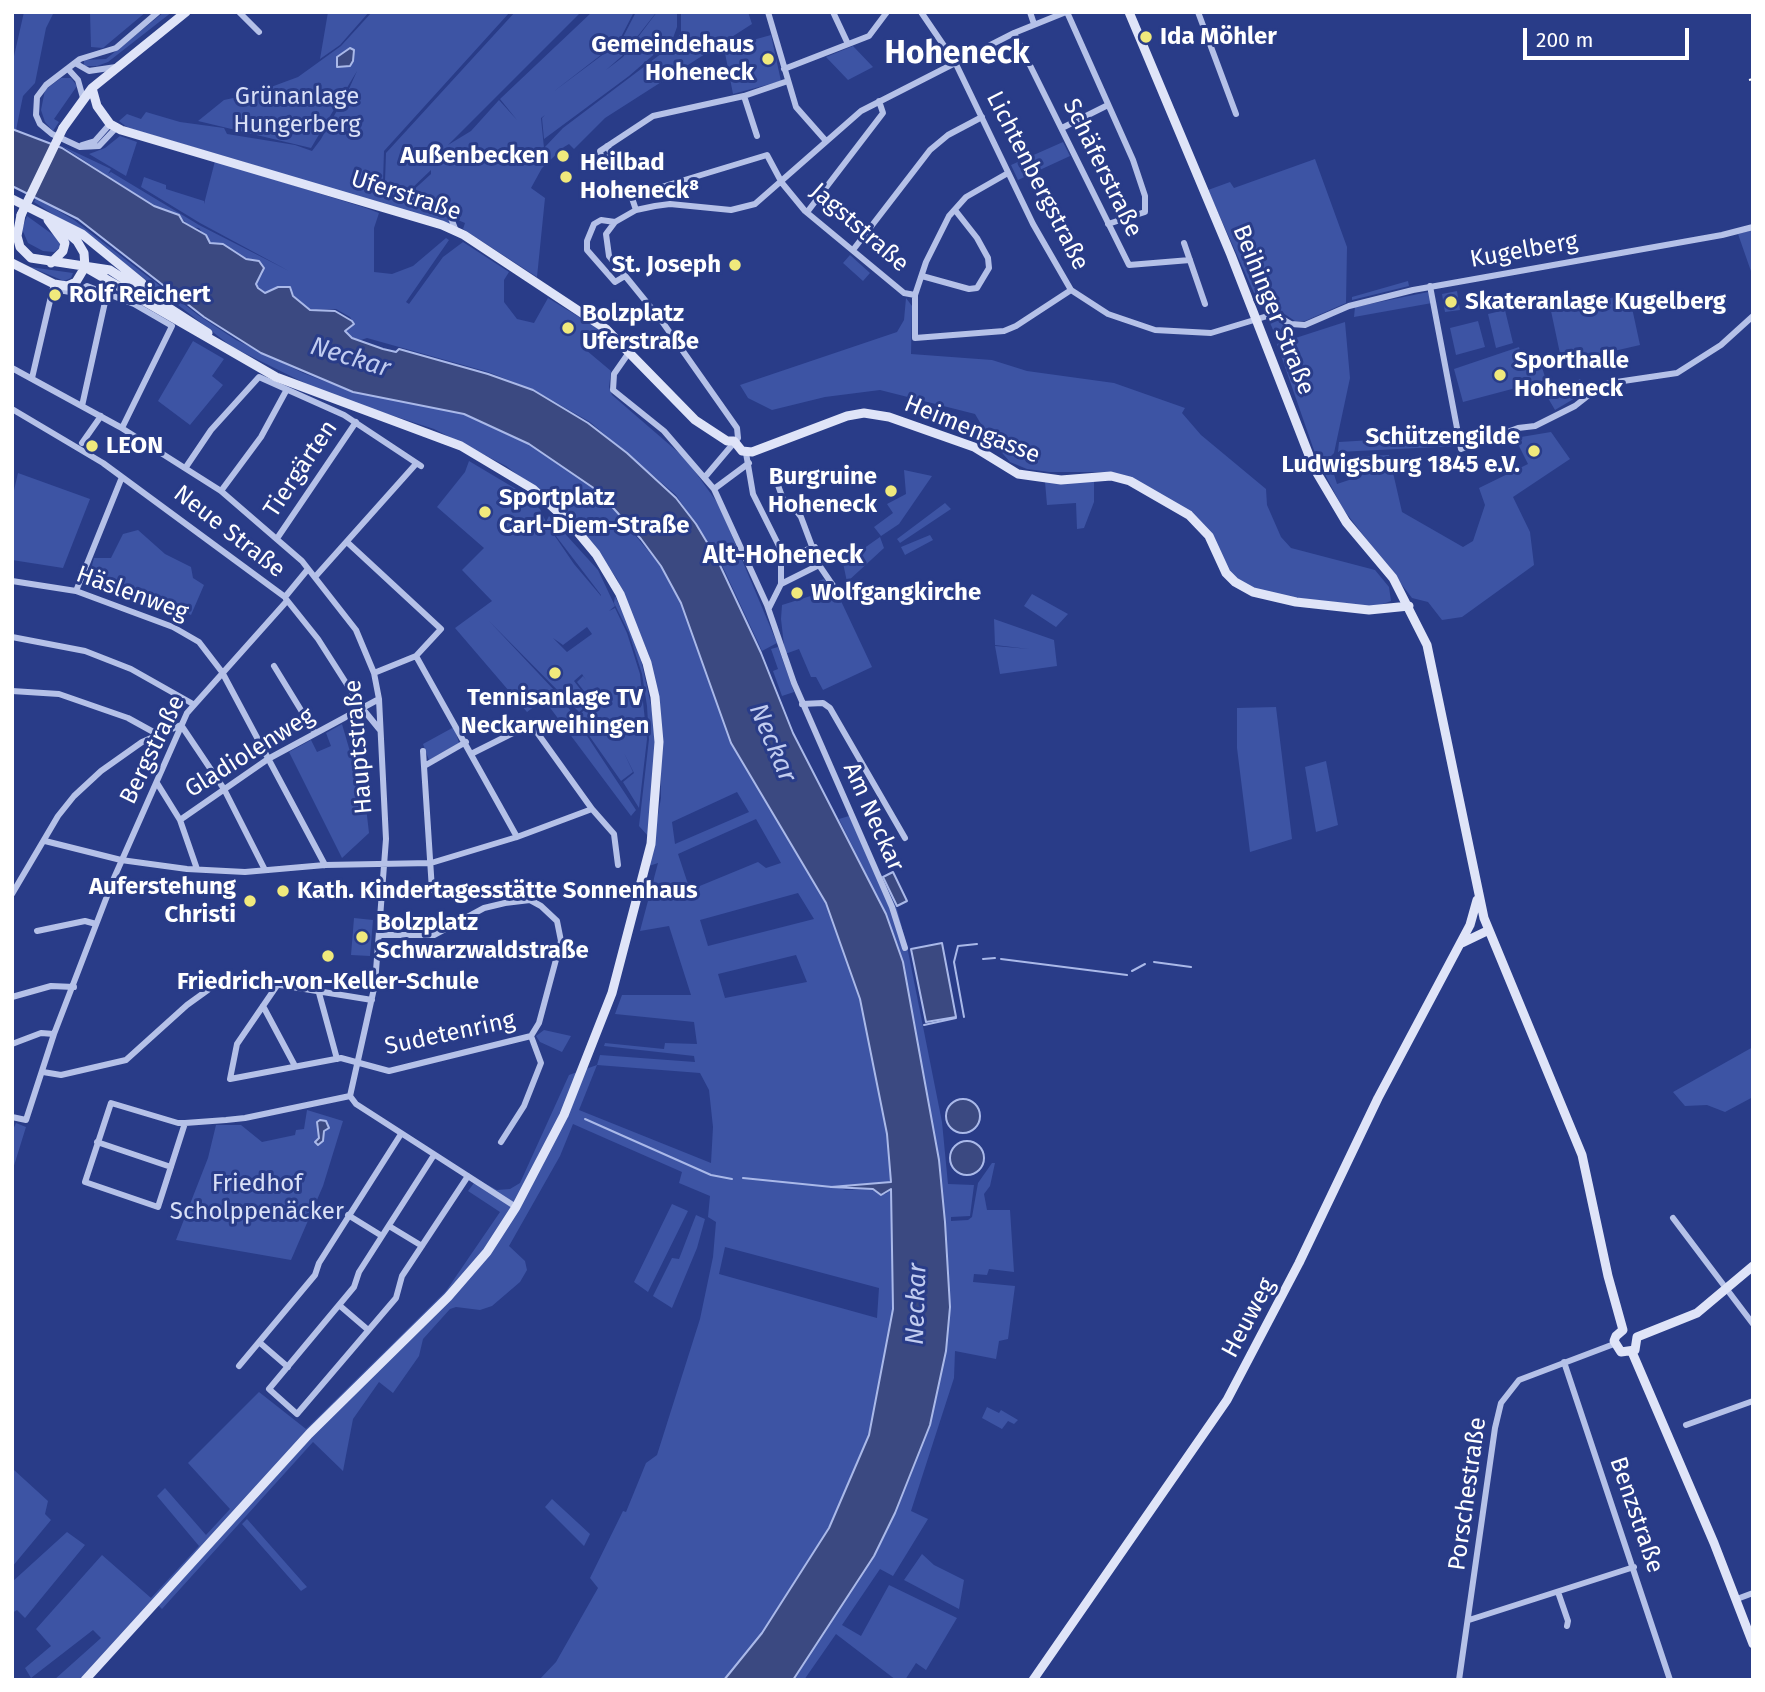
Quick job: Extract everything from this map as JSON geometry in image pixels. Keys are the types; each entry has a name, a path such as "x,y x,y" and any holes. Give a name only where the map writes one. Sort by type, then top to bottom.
{"main road":[{"path":"156,297 100,266 51,263 24,253 15,225 63,128 80,102 107,75 186,12"},
{"name":"Beihinger Straße","path":"1129,12 1256,318 1314,468 1346,522 1393,578 1409,606 1432,662 1478,896 1489,930 1557,1091 1587,1172 1608,1276 1623,1330"},
{"path":"93,88 97,107 113,126"},
{"path":"80,102 97,107"},
{"name":"Uferstraße","path":"113,126 456,231 575,306 630,351 695,420 727,441 734,441"},
{"path":"12,200 82,234 156,297 232,352"},
{"path":"46,217 65,243 63,251 51,263"},
{"path":"12,262 52,285 71,286 85,267 84,253 77,241 46,217"},
{"path":"85,267 300,388 461,446 533,489 571,524 596,554 620,594 642,646 655,697 659,742 655,813 645,875 612,993 548,1152 516,1207 487,1252 448,1297 309,1434 85,1680"},
{"name":"Heimengasse","path":"746,453 847,416 864,413 889,417 974,447 1018,474 1061,480 1111,476 1130,481 1189,515 1209,536 1226,573 1235,582 1253,592 1296,603 1369,610 1409,606"},
{"path":"734,441 746,453"},
{"name":"Heuweg","path":"1033,1680 1227,1400 1475,916 1478,896"},
{"path":"1466,932 1477,927 1489,930"},
{"path":"1457,948 1466,939 1489,930"},
{"path":"1637,1337 1690,1317 1726,1291 1753,1266"},
{"path":"1623,1330 1633,1332 1637,1337 1637,1347 1632,1352 1621,1352 1614,1345 1616,1336 1623,1330"},
{"path":"1632,1352 1737,1599 1753,1644"}],"street":[{"path":"113,126 96,148 76,145 49,131 36,115 36,101 41,90 75,63 116,48 158,12"},
{"path":"239,12 259,32"},
{"path":"768,12 798,112 826,141"},
{"path":"833,12 848,44"},
{"path":"785,69 869,36 878,28 887,12"},
{"path":"1030,12 1034,24"},
{"path":"705,477 739,436 736,425 711,395 661,320 609,256 606,233 615,222 636,210 670,204 731,210 765,199 847,120 1014,33 1067,12 1133,160 1147,204 1145,212 1108,224"},
{"path":"1198,12 1236,114"},
{"name":"Lichtenbergstraße","path":"924,13 956,62 1033,224 1071,290 1108,314 1155,330 1211,333 1256,318"},
{"name":"Schäferstraße","path":"1014,33 1129,265 1190,260"},
{"path":"75,63 89,71 118,66"},
{"path":"68,69 78,80 80,102"},
{"path":"607,146 653,116 744,96 788,81"},
{"path":"744,96 757,136"},
{"path":"808,211 883,113 879,101"},
{"path":"1062,128 1108,105"},
{"path":"853,250 930,150 948,135 982,117"},
{"name":"Jagststraße","path":"636,210 632,198 762,154 767,155 782,183 808,211 904,293 915,295"},
{"path":"1008,173 980,187 955,210 915,295 915,338 1004,331 1071,290"},
{"path":"407,197 449,213 456,231"},
{"path":"922,276 970,289 977,288 989,268 988,257 977,238 955,210"},
{"path":"615,222 601,220 594,224 587,250 615,282 625,276"},
{"name":"Kugelberg","path":"1256,318 1274,314 1292,324 1305,325 1349,306 1430,286 1722,235 1753,227"},
{"path":"1184,243 1205,304"},
{"path":"32,378 52,285 76,293 87,286 107,293 172,326 122,428"},
{"path":"1430,286 1461,449 1518,428 1535,426 1575,406 1603,384 1677,373 1721,345 1753,316"},
{"path":"82,406 107,293"},
{"name":"Am Neckar","path":"630,351 614,374 613,390 664,431 714,489 769,608 802,704 892,907 905,947"},
{"name":"Hauptstraße","path":"12,368 122,428 221,491 278,537 349,618 374,673 379,699 385,864 372,1000 350,1096"},
{"path":"186,467 211,430 259,377 356,422 418,465 314,577"},
{"path":"221,491 261,437 286,391"},
{"name":"Neue Straße","path":"12,409 122,477 286,600 318,639 362,708 380,730"},
{"path":"82,443 101,416"},
{"name":"Tiergärten","path":"278,537 356,422"},
{"path":"746,453 753,494 781,550 782,584 769,608"},
{"path":"714,489 749,463"},
{"path":"76,591 122,477"},
{"path":"775,477 783,499 792,505 815,547 819,565 836,590"},
{"path":"347,542 441,629 416,656 374,673"},
{"path":"780,558 815,547"},
{"path":"782,584 819,565"},
{"name":"Bergstraße","path":"12,1117 26,1120 54,1034 121,860 181,725 193,704 286,600 288,589 308,569"},
{"name":"Häslenweg","path":"12,581 76,591 189,635 211,655 222,672 325,865"},
{"path":"12,637 85,651 131,669 193,704"},
{"path":"416,656 473,753 517,837"},
{"path":"274,666 315,733"},
{"path":"12,691 59,694 128,718 157,734"},
{"name":"Gladiolenweg","path":"180,820 268,759 379,699"},
{"name":"Am Neckar","path":"802,704 824,703 830,708 905,838"},
{"path":"473,753 531,724 592,809 614,834 618,865"},
{"path":"12,894 74,796 101,771 157,734 181,725 224,789 265,870"},
{"path":"426,765 466,742"},
{"path":"423,751 432,890"},
{"path":"157,783 180,820 197,869"},
{"path":"45,841 121,860 197,869 265,870 325,865 430,863 517,837 592,809"},
{"name":"Sudetenring","path":"264,1006 237,1044 230,1079 337,1059 358,1061 389,1071 531,1036 546,1005 561,942 557,920 541,906 530,900 505,902 484,908 434,935 380,935"},
{"path":"37,931 85,922 96,924"},
{"path":"43,1072 61,1074 126,1060 212,987 237,978 372,1000"},
{"path":"278,984 264,1006 295,1066"},
{"path":"12,997 51,986 74,986"},
{"path":"319,993 337,1059"},
{"path":"12,1044 41,1033 54,1034"},
{"path":"501,1142 524,1106 541,1063 531,1036"},
{"path":"185,1123 158,1207 85,1182 111,1103 185,1123 244,1118 350,1096 356,1104 516,1207"},
{"path":"239,1366 314,1275 348,1215 401,1134"},
{"path":"97,1142 171,1167"},
{"path":"434,1155 359,1272 354,1287 269,1390 297,1414 396,1298 401,1280 468,1176"},
{"path":"348,1215 382,1236"},
{"path":"1673,1218 1753,1324"},
{"path":"389,1226 422,1246"},
{"path":"339,1305 368,1329"},
{"path":"259,1342 288,1367"},
{"name":"Porschestraße","path":"1459,1680 1495,1428 1501,1403 1519,1380 1614,1345"},
{"name":"Benzstraße","path":"1564,1362 1670,1680"},
{"path":"1686,1425 1753,1402"},
{"path":"1469,1620 1634,1567"},
{"path":"1558,1592 1568,1621 1566,1626"},
{"path":"1737,1599 1753,1594"}],"green space":[{"path":"24,12 54,12 46,28 35,83 23,96 16,130 12,129 12,65"},
{"path":"90,12 146,12 103,48 91,47"},
{"path":"164,12 172,12 108,62 97,66 84,66 84,60 106,59"},
{"path":"328,12 369,12 340,45 320,59"},
{"name":"Grünanlage Hungerberg","path":"372,12 510,12 384,151 383,182 409,194 431,174 431,170 408,192 385,181 386,153 515,12 581,12 448,145 471,131 499,100 517,120 500,99 592,12 634,12 619,41 553,92 621,41 636,12 655,14 622,56 606,70 623,57 657,12 677,12 677,27 673,38 629,76 544,139 542,118 545,115 541,118 544,148 563,128 674,44 681,33 681,12 748,12 752,24 605,118 574,149 569,144 542,168 531,188 545,198 537,277 463,229 465,223 453,218 449,229 238,160 128,128 119,121 127,114 141,119 146,112 180,122 224,128 227,134 295,145 312,151 357,71 311,148 198,121 224,100 252,94 298,77 341,46"},
{"path":"771,35 781,81 733,94 724,48"},
{"path":"853,46 873,67 848,80 826,57"},
{"path":"61,78 71,78 77,86 54,119 59,122 53,131 45,122 41,110 45,90"},
{"path":"120,136 137,142 126,176 89,154 105,148"},
{"path":"1063,142 1070,156 1018,180 1011,165"},
{"path":"62,146 111,169 108,174 111,172 199,225 289,271 200,223 141,187 144,177 166,185 166,189 204,201 204,204 215,161 366,208 379,213 374,228 374,272 392,274 413,266 446,238 449,240 406,302 409,304 443,257 463,242 509,272 504,280 504,302 517,319 534,323 548,298 602,331 586,350 611,371 609,387 612,395 686,459 719,505 777,643 762,651 719,559 676,495 590,422 534,390 488,372 367,338 352,338 345,332 354,324 350,317 336,309 310,310 297,301 289,287 265,293 256,284 263,273 259,262 246,259 223,244 210,243 199,228 190,227 179,215 154,206"},
{"path":"1315,159 1347,247 1346,303 1305,321 1295,321 1280,311 1259,304 1208,190 1230,182 1234,188"},
{"path":"36,198 74,220 198,315 236,340 303,373 353,392 464,414 529,444 598,491 661,566 681,603 731,743 826,903 860,999 887,1134 891,1177 891,1182 833,1186 846,1190 873,1189 886,1194 891,1188 893,1309 869,1435 846,1491 829,1528 762,1633 724,1680 539,1680 556,1662 598,1588 590,1578 623,1511 626,1512 646,1463 657,1455 700,1319 713,1257 716,1222 708,1217 710,1196 679,1183 682,1172 573,1124 560,1156 509,1246 525,1261 527,1270 520,1282 492,1306 480,1310 456,1307 450,1309 423,1339 419,1356 393,1393 379,1382 353,1419 343,1471 313,1442 162,1609 154,1601 82,1680 54,1680 101,1638 93,1630 31,1678 25,1668 51,1646 36,1629 102,1555 151,1598 199,1546 157,1496 165,1488 206,1535 230,1509 188,1463 259,1392 306,1429 446,1291 500,1212 468,1191 477,1179 497,1190 510,1189 520,1183 569,1075 597,1065 600,1055 695,1062 694,1056 604,1046 605,1043 664,1049 665,1043 697,1044 694,1022 615,1014 622,995 691,995 669,926 640,931 658,863 649,866 661,798 660,703 649,655 617,579 590,541 551,500 506,466 434,429 329,395 232,347 105,248 34,202","holes":["737,792 749,812 675,844 672,822","756,819 781,863 766,868 758,862 690,890 678,854","798,893 814,919 708,946 700,920","796,955 807,982 725,998 718,974","597,1065 700,1073 709,1090 713,1127 711,1163 579,1110","725,1247 879,1288 877,1318 719,1274"]},
{"path":"27,216 59,239 61,247 54,252 43,251 28,243 22,229"},
{"path":"1753,230 1753,277 1738,234"},
{"path":"850,255 870,273 863,281 843,263"},
{"path":"30,267 73,273 71,278 64,281"},
{"path":"1408,281 1409,286 1352,300 1352,297"},
{"name":"Skateranlage Kugelberg","path":"1457,291 1460,310 1445,312 1442,294"},
{"path":"1428,292 1432,303 1354,317 1355,307"},
{"path":"1629,294 1640,345 1562,363 1551,311"},
{"path":"906,298 912,306 911,354 992,360 1027,371 1114,383 1185,408 1182,413 1201,435 1266,489 1267,505 1281,537 1291,548 1375,570 1389,587 1391,601 1375,607 1271,595 1243,585 1226,569 1191,515 1130,478 1108,472 1049,472 1027,469 1010,462 990,439 975,414 880,390 825,397 772,410 748,398 740,385 897,332 904,320"},
{"path":"1505,310 1513,343 1496,348 1488,314"},
{"path":"1276,317 1288,331 1276,337 1268,318"},
{"path":"1478,321 1485,347 1456,355 1450,328"},
{"path":"1345,322 1350,378 1334,453 1329,458 1337,484 1358,477 1351,457 1389,455 1402,512 1463,547 1473,541 1485,505 1479,488 1528,464 1515,438 1551,432 1570,459 1513,497 1530,532 1534,565 1462,617 1442,620 1428,602 1412,598 1343,509 1317,459 1277,344"},
{"path":"193,341 224,359 212,376 223,385 190,425 158,401"},
{"name":"Sporthalle Hoheneck","path":"1519,347 1522,358 1538,355 1546,380 1463,402 1454,369"},
{"path":"1580,379 1587,391 1555,410 1548,398"},
{"path":"1456,435 1458,446 1338,452 1339,442"},
{"path":"469,461 516,489 540,509 546,522 549,516 598,570 615,606 609,611 615,608 627,633 640,674 647,739 639,808 623,782 634,773 624,753 633,772 621,781 576,717 593,703 577,682 583,676 586,680 582,674 574,681 591,703 579,712 489,621 555,691 527,712 455,628 492,601 462,570 484,548 437,507 465,472","holes":["546,523 601,595 601,596 574,564","587,627 592,634 567,652 553,638 563,645"]},
{"path":"904,470 932,476 899,524 881,536 874,527 893,513 887,504 906,494"},
{"path":"18,473 90,499 63,568 12,560 12,499"},
{"path":"1094,480 1094,502 1084,528 1077,529 1076,503 1047,505 1045,482"},
{"path":"945,503 951,509 900,543 897,539"},
{"path":"138,530 165,554 191,567 193,578 204,585 191,615 91,569 94,558 111,558 123,534"},
{"path":"930,535 933,540 905,555 901,547"},
{"path":"880,537 884,548 847,582 843,563"},
{"path":"824,579 841,601 872,667 823,690 816,677 811,677 799,649 785,654 781,619 782,605 820,593 812,593 810,584"},
{"path":"1032,594 1068,614 1056,627 1024,606"},
{"path":"615,596 638,646 654,719 656,765 648,836 639,826 649,739 647,706 642,674 629,633 614,603"},
{"path":"994,619 1054,640 1057,666 1000,674 995,646 1029,649 995,645"},
{"path":"778,647 794,692 782,696 773,671 778,669 771,649"},
{"path":"558,692 636,810 631,816 545,701"},
{"path":"1276,707 1292,839 1250,852 1237,748 1237,708"},
{"path":"342,724 366,807 369,833 342,858 289,752 311,740 317,752 331,746 326,733"},
{"path":"454,727 459,743 429,760 423,744"},
{"path":"1326,761 1338,825 1316,832 1305,767"},
{"path":"849,816 897,909 907,946 942,1122 948,1184 974,1185 970,1216 951,1217 951,1221 968,1220 972,1217 978,1183 992,1163 995,1163 990,1186 984,1194 987,1210 1010,1210 1014,1272 989,1269 987,1275 974,1274 973,1282 1015,1286 1008,1339 999,1341 996,1359 955,1351 954,1378 911,1511 928,1519 893,1576 880,1569 842,1625 861,1636 889,1585 957,1618 926,1670 916,1663 905,1680 896,1680 836,1634 804,1680 793,1680 874,1556 895,1513 930,1425 946,1351 950,1307 939,1160 903,962 886,914 839,819"},
{"name":"Bolzplatz Schwarzwaldstraße","path":"354,918 373,920 370,956 351,955"},
{"path":"544,1030 571,1036 562,1052 540,1042 536,1036"},
{"path":"1753,1047 1753,1097 1725,1112 1707,1105 1685,1106 1673,1092"},
{"name":"Friedhof Scholppenäcker","path":"307,1110 343,1121 323,1186 291,1260 176,1240 208,1158 216,1125 241,1125 262,1142 295,1135 296,1130 304,1129"},
{"path":"16,1123 26,1127 12,1172 12,1132"},
{"path":"672,1204 688,1211 648,1292 634,1282"},
{"path":"696,1215 705,1219 697,1248 672,1308 653,1296 672,1258 679,1259"},
{"path":"987,1407 999,1413 1001,1410 1018,1420 1014,1424 1008,1421 1002,1429 982,1418"},
{"path":"14,1470 48,1501 45,1514 51,1520 12,1567"},
{"path":"552,1499 590,1534 584,1546 545,1507"},
{"path":"247,1519 307,1587 301,1591 242,1524"},
{"path":"67,1532 85,1545 25,1618 17,1610 12,1613 12,1582"},
{"path":"922,1554 934,1565 964,1580 959,1609 904,1580"}],"water":[{"path":"350,48 354,50 350,66 337,67 337,57"},
{"name":"Neckar","path":"12,129 62,148 154,206 179,215 183,222 206,235 210,243 223,244 246,259 259,261 264,268 256,284 258,288 265,293 278,287 290,287 293,296 310,310 335,311 352,321 354,324 345,331 352,338 383,349 396,352 399,349 488,374 533,390 588,423 627,453 676,498 717,559 761,653 793,733 886,914 903,962 939,1160 945,1222 950,1307 946,1351 930,1425 895,1513 874,1556 793,1680 724,1680 762,1633 829,1528 869,1435 893,1309 891,1189 881,1195 873,1189 831,1187 891,1182 887,1134 860,999 826,903 731,743 681,603 661,566 641,539 598,491 529,444 464,414 353,392 261,353 204,317 78,219 12,186"},
{"path":"893,872 907,901 897,906 883,877"},
{"path":"942,943 956,1017 926,1022 911,949"},
{"path":"963,1099 975,1104 980,1116 975,1128 963,1133 951,1128 946,1116 951,1104"},
{"path":"326,1121 329,1128 324,1131 323,1141 318,1145 315,1142 319,1138 317,1122"},
{"path":"967,1141 979,1146 984,1158 979,1170 967,1175 955,1170 950,1158 955,1146"}],"waterway":[{"path":"964,1017 954,962 958,946 977,944"},
{"path":"983,959 995,958"},
{"path":"1001,959 1127,975"},
{"path":"1154,962 1191,967"},
{"path":"1132,971 1145,964"},
{"path":"924,1025 956,1018"},
{"path":"585,1119 711,1175 732,1179"},
{"path":"743,1178 832,1187"}],"railway":[{"path":"1749,80 1753,79"}],"place":[{"name":"Ida Möhler","path":"1146,37"},
{"name":"Gemeindehaus Hoheneck","path":"768,59"},
{"name":"Außenbecken","path":"563,156"},
{"name":"Heilbad Hoheneck⁸","path":"566,177"},
{"name":"St. Joseph","path":"735,265"},
{"name":"Rolf Reichert","path":"55,295"},
{"name":"Skateranlage Kugelberg","path":"1451,302"},
{"name":"Bolzplatz Uferstraße","path":"568,328"},
{"name":"Sporthalle Hoheneck","path":"1500,375"},
{"name":"LEON","path":"92,446"},
{"name":"Schützengilde Ludwigsburg 1845 e.V.","path":"1534,451"},
{"name":"Burgruine Hoheneck","path":"891,491"},
{"name":"Sportplatz Carl-Diem-Straße","path":"485,512"},
{"name":"Wolfgangkirche","path":"797,593"},
{"name":"Tennisanlage TV Neckarweihingen","path":"555,673"},
{"name":"Kath. Kindertagesstätte Sonnenhaus","path":"283,891"},
{"name":"Auferstehung Christi","path":"250,901"},
{"name":"Bolzplatz Schwarzwaldstraße","path":"362,937"},
{"name":"Friedrich-von-Keller-Schule","path":"328,956"}],"district":[{"name":"Hoheneck","path":"957,54"},
{"name":"Alt-Hoheneck","path":"783,556"}]}
